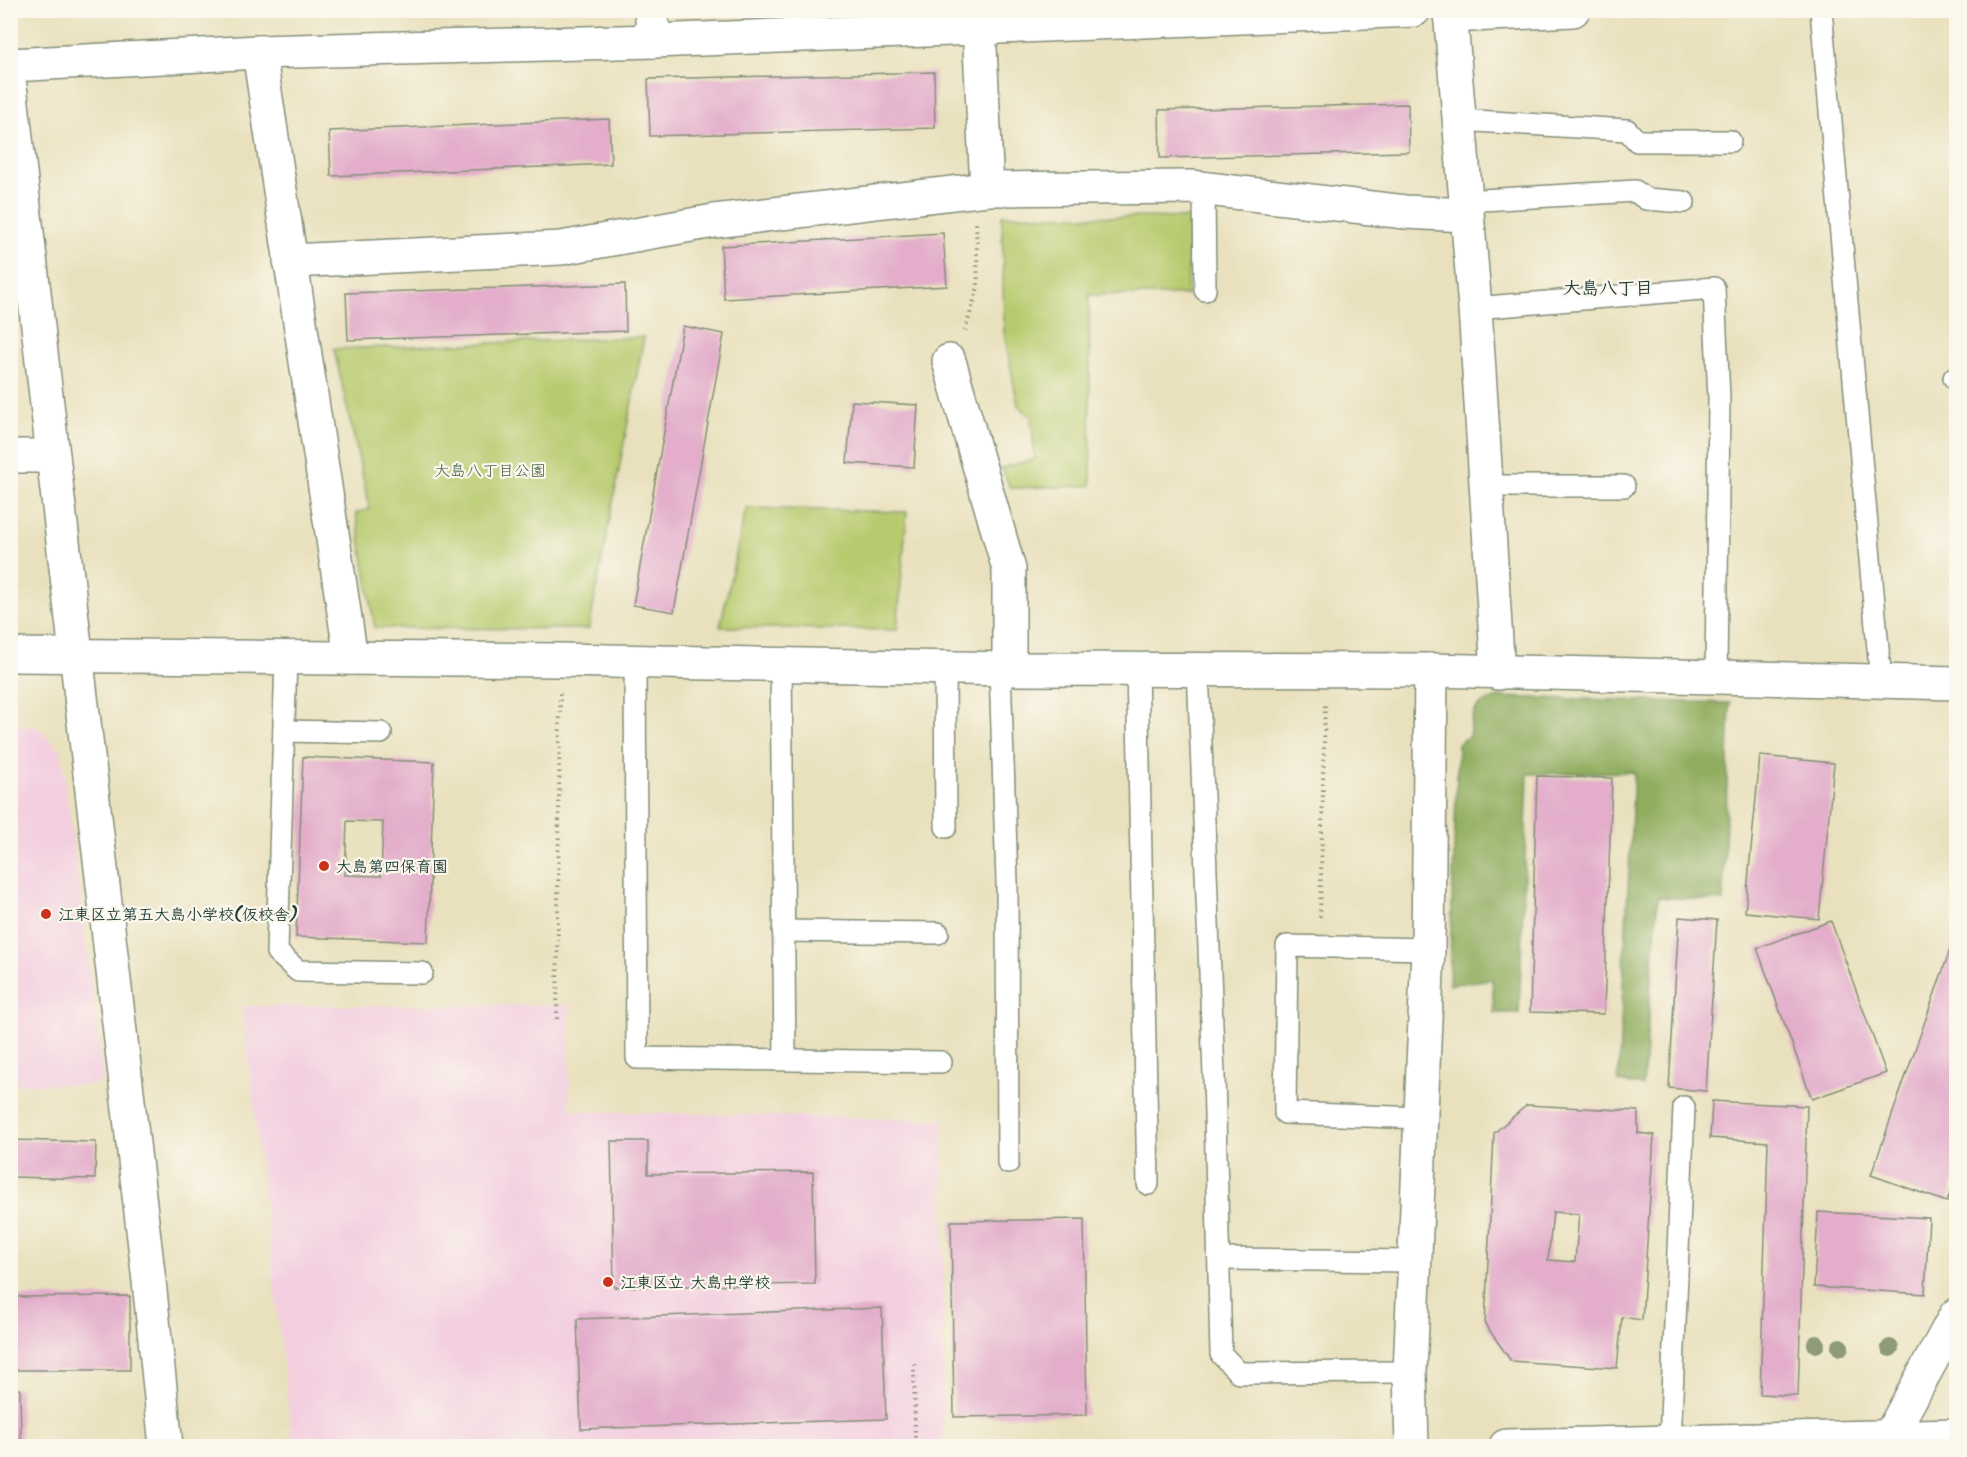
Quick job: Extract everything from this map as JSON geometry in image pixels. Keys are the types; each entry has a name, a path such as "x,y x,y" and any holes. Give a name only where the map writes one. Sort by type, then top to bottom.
{"street":[{"path":"10,65 259,52 652,26 979,27 1414,10"},
{"path":"1498,673 1475,308 1450,13 1573,10"},
{"path":"979,27 982,204"},
{"path":"259,52 351,658"},
{"path":"10,86 21,271 53,456 166,1446"},
{"path":"290,261 561,248 714,221 982,204 1191,187 1405,212 1466,208"},
{"path":"949,361 1010,569 1004,669"},
{"path":"10,456 53,456"},
{"path":"10,655 635,661 1004,669 1431,670 1956,683"},
{"path":"1412,1446 1410,1372 1428,949 1431,670"},
{"path":"1890,1436 1956,1315"},
{"path":"1506,1446 1956,1435"}],"lane":[{"path":"1821,10 1881,682"},
{"path":"1459,120 1627,130 1637,141 1730,141"},
{"path":"1204,189 1205,290"},
{"path":"1466,208 1635,190 1646,199 1684,202"},
{"path":"1475,308 1714,288 1719,399 1716,678"},
{"path":"1486,486 1624,486"},
{"path":"286,657 277,952 298,971 422,973"},
{"path":"635,661 637,1058 941,1062"},
{"path":"781,664 785,1059"},
{"path":"945,668 946,827"},
{"path":"1137,668 1148,1184"},
{"path":"1198,668 1221,1354 1239,1374 1410,1372"},
{"path":"1004,669 1008,1163"},
{"path":"284,731 381,734"},
{"path":"783,931 938,933"},
{"path":"1421,1118 1285,1113 1287,946 1428,949"},
{"path":"1670,1442 1684,1107"},
{"path":"1219,1259 1414,1262"}],"path":[{"path":"949,361 968,325 978,287 982,204"},
{"path":"557,1019 560,660"},
{"path":"1319,948 1326,669"},
{"path":"914,1364 915,1446"}],"shaded area":[{"name":"江東区立第五大島小学校(仮校舎)","path":"11,726 36,727 61,750 103,1078 94,1085 11,1084"},
{"name":"江東区立 大島中学校","path":"569,1005 570,1111 943,1120 943,1444 293,1446 242,1006"}],"green space":[{"path":"1002,215 1190,218 1187,295 1089,295 1091,486 1010,488 1002,468 1035,459 1031,417 1018,405 1004,333"},
{"name":"大島八丁目公園","path":"644,337 589,629 375,628 356,513 370,509 334,349"},
{"path":"746,508 907,512 897,630 720,627"},
{"path":"1499,697 1730,703 1723,901 1658,897 1643,1086 1618,1082 1634,772 1528,774 1519,1013 1494,1013 1492,979 1449,985 1458,744 1469,736 1473,715 1479,706"}],"building":[{"path":"934,72 935,128 650,136 648,79"},
{"path":"1408,104 1409,152 1160,158 1159,110"},
{"path":"609,119 611,164 331,176 329,131"},
{"path":"943,233 947,286 724,299 721,246"},
{"path":"625,284 626,331 348,340 346,293"},
{"path":"683,326 724,334 674,612 633,605"},
{"path":"852,401 918,405 914,467 847,463"},
{"path":"1760,756 1834,763 1819,919 1745,912"},
{"path":"303,757 434,762 428,942 296,937","holes":["347,821 383,822 381,876 345,875"]},
{"path":"1537,776 1612,778 1604,1014 1530,1012"},
{"path":"1679,917 1717,920 1706,1091 1669,1088"},
{"path":"1831,921 1886,1073 1812,1099 1757,948"},
{"path":"1956,933 1956,1175 1947,1202 1871,1175"},
{"path":"1712,1101 1807,1106 1798,1396 1760,1394 1768,1142 1710,1138"},
{"path":"1527,1105 1638,1111 1638,1133 1654,1135 1642,1320 1622,1317 1617,1368 1511,1361 1485,1324 1494,1133","holes":["1553,1212 1579,1214 1575,1262 1548,1260"]},
{"path":"10,1140 96,1142 95,1179 10,1177"},
{"path":"611,1141 648,1141 648,1174 813,1172 815,1284 614,1287"},
{"path":"1818,1212 1929,1218 1925,1294 1814,1287"},
{"path":"1084,1219 1087,1415 954,1417 951,1221"},
{"path":"130,1296 130,1370 10,1370 10,1297"},
{"path":"882,1308 886,1419 581,1429 577,1319"},
{"path":"10,1389 20,1389 21,1446 10,1446"}],"place":[{"name":"大島第四保育園","path":"324,866"},
{"name":"江東区立第五大島小学校(仮校舎)","path":"46,914"},
{"name":"江東区立 大島中学校","path":"608,1282"}],"district":[{"name":"大島八丁目","path":"1608,288"}]}
